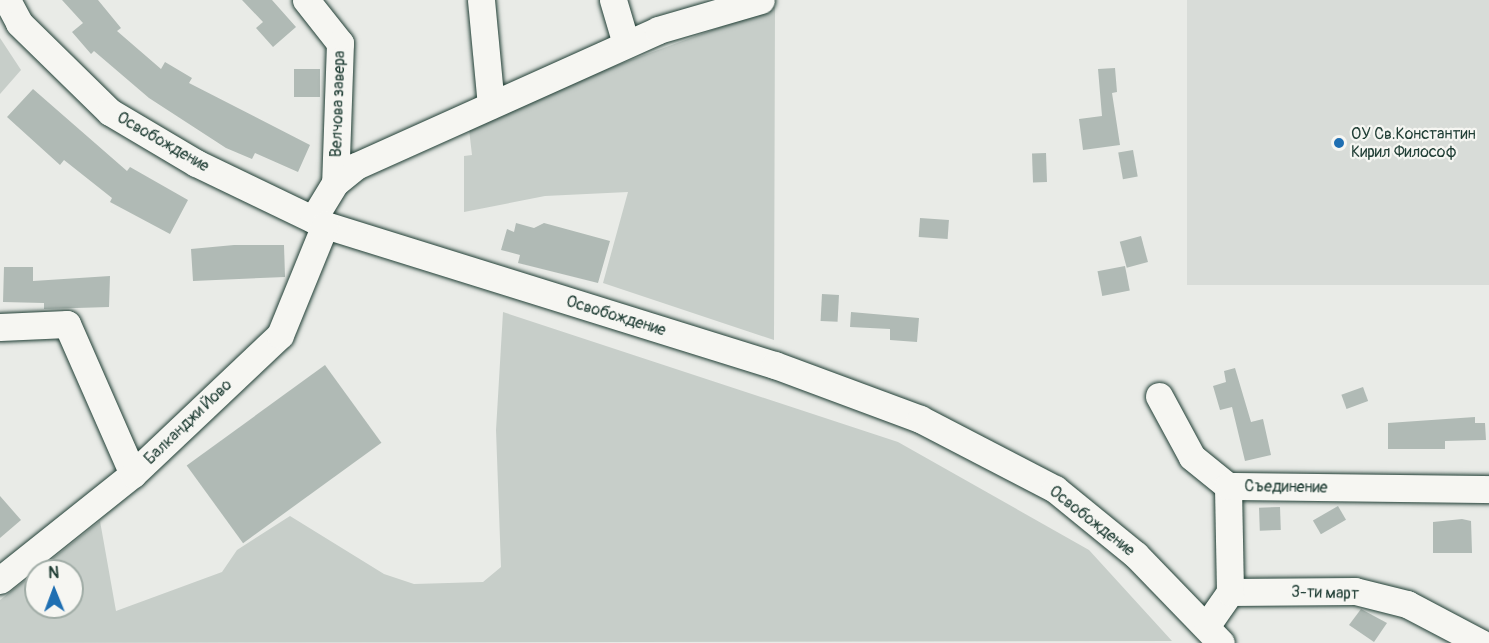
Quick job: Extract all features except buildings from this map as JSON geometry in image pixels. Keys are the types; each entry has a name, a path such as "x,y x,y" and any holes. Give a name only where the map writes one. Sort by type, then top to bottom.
{"street":[{"name":"Освобождение","path":"7,0 19,23 110,112 196,162 319,222 775,365 920,419 1055,489 1136,555 1214,634"},
{"name":"Велчова завера","path":"306,0 340,43 335,183"},
{"path":"481,0 491,105"},
{"path":"613,0 626,44"},
{"path":"335,183 357,166 658,30 761,0"},
{"name":"Балканджи Йово","path":"0,580 133,474 280,335 335,183"},
{"path":"0,327 67,324 133,474"},
{"path":"1159,396 1192,457 1228,486"},
{"name":"Съединение","path":"1230,592 1228,486 1489,489"},
{"name":"3-ти март","path":"1230,592 1354,591 1407,604 1481,643"},
{"path":"1214,634 1230,592"}],"shaded area":[{"name":"ОУ Св.Константин Кирил Философ","path":"1187,0 1489,0 1489,285 1187,285"},
{"path":"775,7 774,340 603,283 628,192 545,196 464,212 464,156 472,155 469,129 582,78"},
{"path":"0,38 21,70 0,94"},
{"path":"503,312 898,442 1089,550 1172,641 0,643 0,600 24,581 24,619 84,619 84,559 52,559 100,521 116,611 222,572 237,550 290,516 384,574 414,584 483,582 501,567 496,430"}],"place":[{"name":"ОУ Св.Константин Кирил Философ","path":"1339,143"}]}
